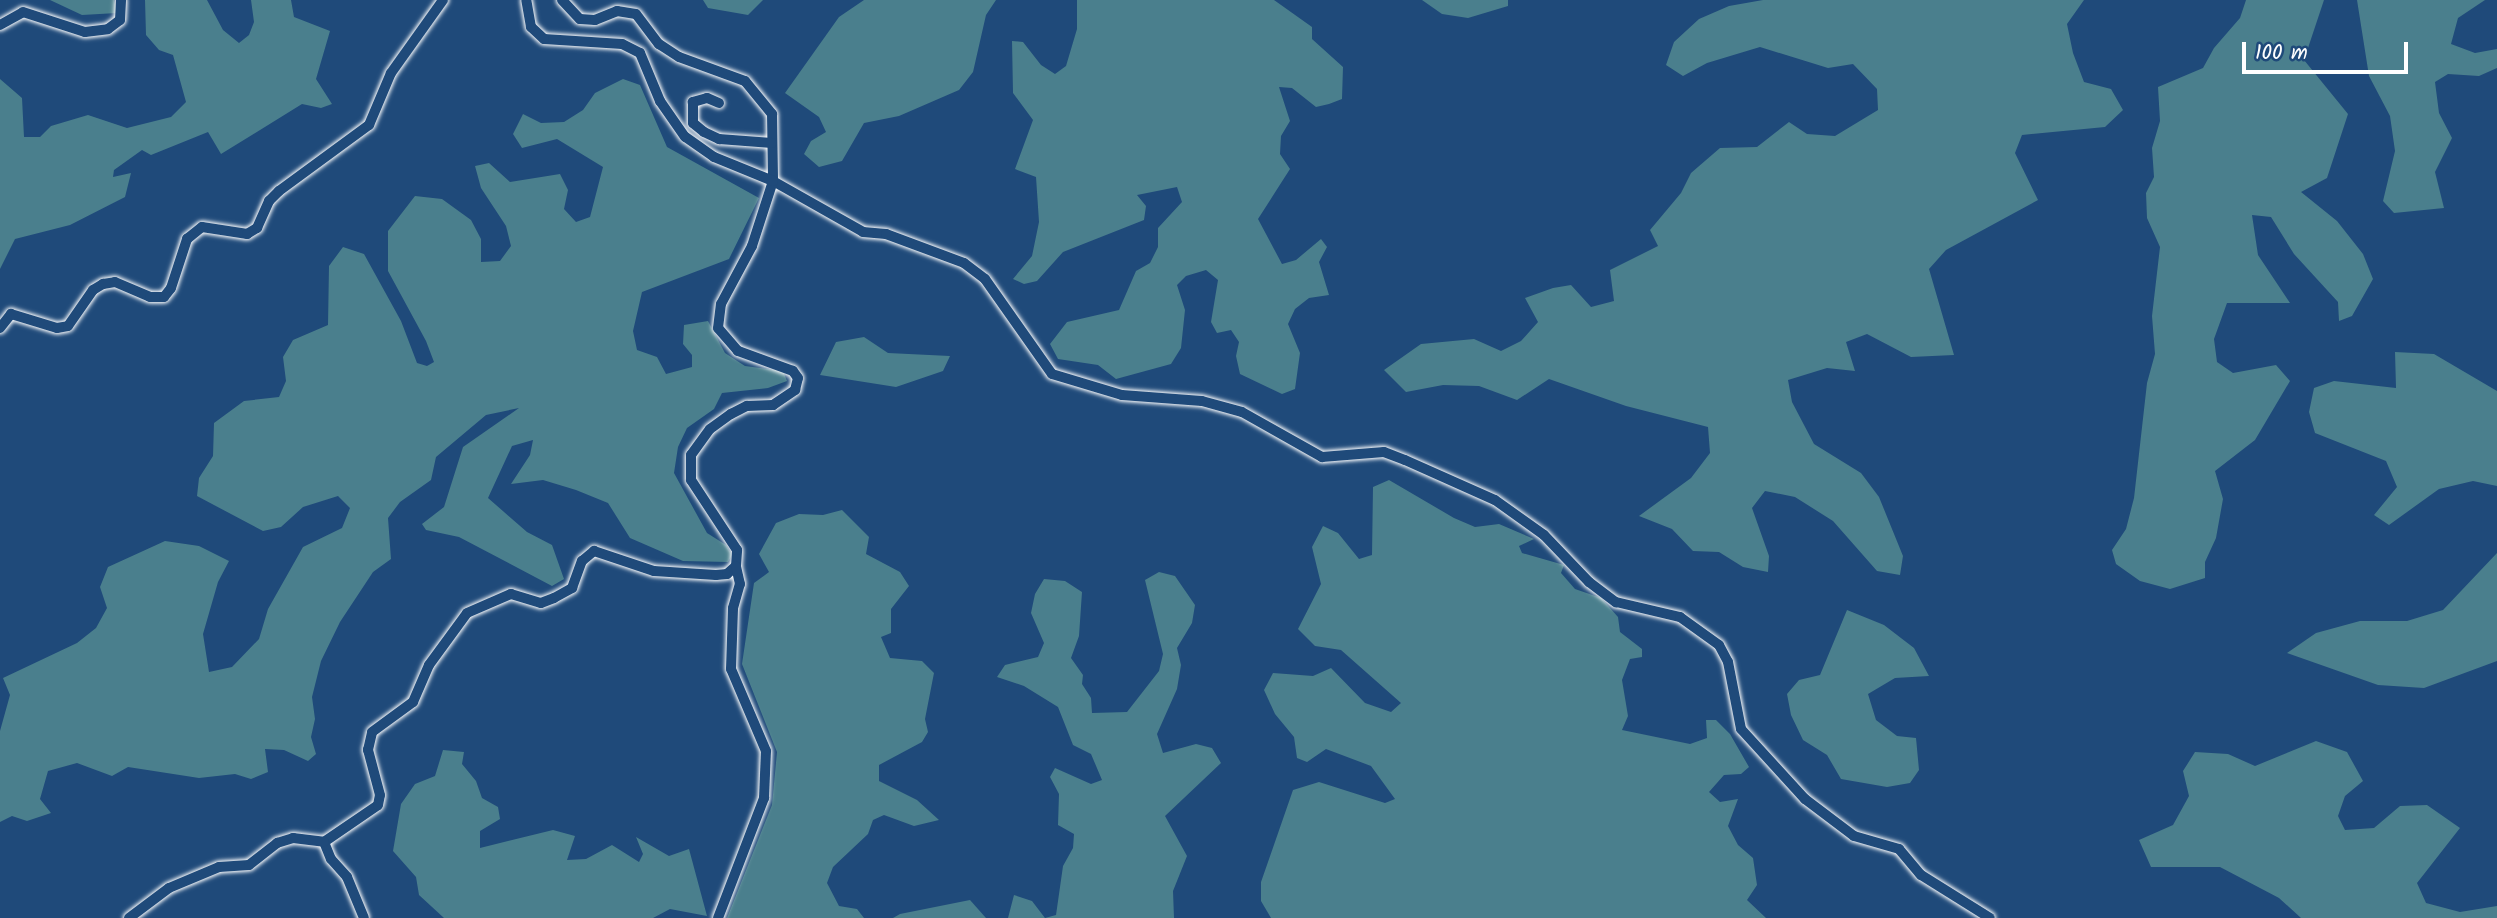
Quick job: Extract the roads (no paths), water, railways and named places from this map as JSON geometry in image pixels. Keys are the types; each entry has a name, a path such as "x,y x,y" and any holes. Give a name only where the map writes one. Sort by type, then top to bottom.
{"street":[{"path":"0,25 23,12 85,32 108,29 120,20 121,0"},
{"path":"0,328 11,314 57,328 68,326 93,290 103,284 115,282 150,297 164,297 171,288 187,239 202,227 247,234 257,228 269,201 279,191 369,125 391,73 443,0"},
{"path":"526,0 531,27 544,39 622,44 640,53 660,101 685,136 714,157 773,181 854,228 886,234 964,263 985,279 1052,374 1132,397 1202,401 1242,412 1322,457 1384,452 1494,500 1544,536 1589,582 1616,601 1680,617 1719,645 1728,662 1741,729 1805,799 1854,836 1899,849 1921,875 1990,918"},
{"path":"562,0 580,19 595,20 617,11 635,14 659,44 679,57 745,81 772,114 773,181 752,246 721,304 718,328 738,351 793,371 798,378 795,390 773,405 747,406 710,429 691,455 689,471 737,550 736,566 740,584 733,608 731,668 766,751 764,798 718,918"},
{"path":"719,103 707,98 693,102 693,122 704,132 719,139 772,143"},
{"path":"129,918 169,888 210,870 249,865 277,843 293,838 324,842 378,805 378,782 368,750 372,732 413,702 429,665 467,613 511,594 541,603 554,598 572,587 582,561 594,551 654,571 716,575 727,574 736,566"},
{"path":"324,842 331,859 347,877 364,918"}]}
